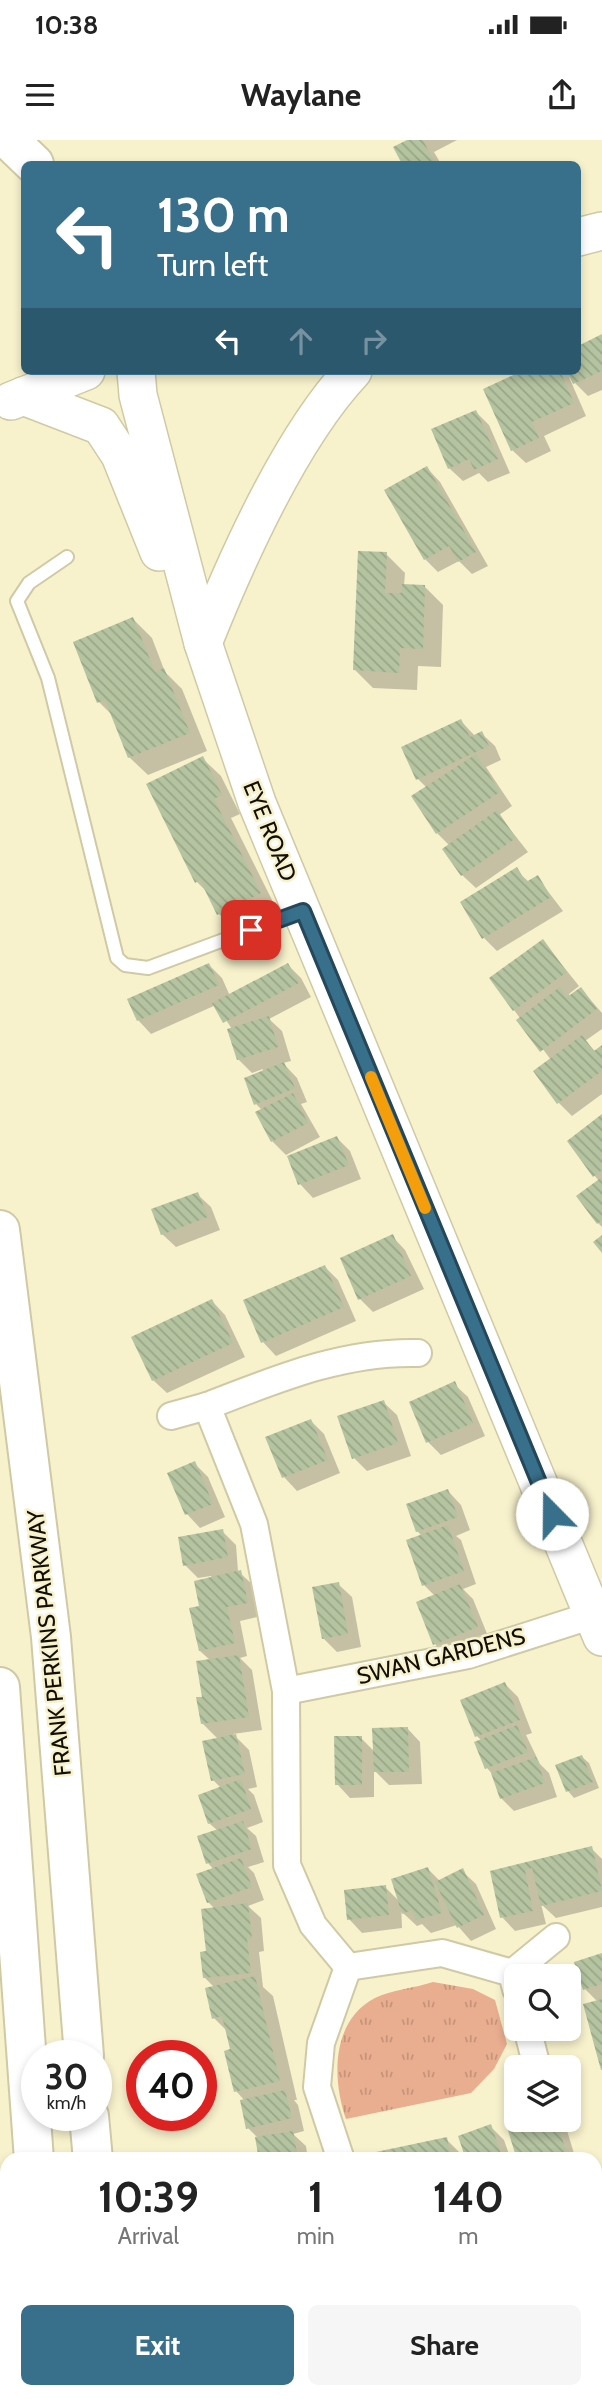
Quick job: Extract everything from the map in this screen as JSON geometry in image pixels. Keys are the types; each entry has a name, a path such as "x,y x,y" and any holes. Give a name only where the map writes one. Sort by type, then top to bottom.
{"highway":[{"path":"9,140 31,161"},
{"name":"FRANK PERKINS PARKWAY","path":"0,1230 51,1637 83,2040"},
{"path":"0,1687 33,2152"},
{"path":"90,2131 92,2152"}],"street":[{"path":"581,236 602,231"},
{"path":"12,401 76,375"},
{"name":"EYE ROAD","path":"136,375 138,395 203,643 257,803 598,1626"},
{"path":"203,643 264,509 309,429 350,375"},
{"name":"EYE ROAD","path":"12,401 101,426 120,455 149,523 181,616 203,643"},
{"path":"171,1416 207,1406 298,1371 385,1352 418,1353"},
{"path":"207,1406 254,1524 286,1691 287,1865 313,1925 348,1967"},
{"name":"SWAN GARDENS","path":"286,1691 598,1626"},
{"path":"530,1964 556,1937"},
{"path":"348,1967 442,1953 504,1977"},
{"path":"338,2152 317,2087 321,2043 348,1967"}],"lane":[{"path":"67,557 29,583 17,601 48,678 117,958 125,965 148,968 303,911"}],"green space":[{"path":"433,1982 473,1989 495,2000 504,2041 507,2044 494,2069 471,2093 346,2119 337,2069 343,2036 350,2021 361,2008 388,1993"}],"building":[{"path":"407,140 423,140 434,161 400,161 393,147"},
{"path":"602,334 602,371 573,384 569,375 581,375 581,344"},
{"path":"513,375 562,375 574,403 532,422 539,438 511,451 483,389"},
{"path":"476,410 498,459 474,470 469,459 448,469 431,429"},
{"path":"427,466 476,552 458,562 449,546 424,560 384,490"},
{"path":"358,551 387,552 385,593 401,593 402,584 425,585 423,649 400,648 399,673 353,670"},
{"path":"133,617 155,672 164,668 190,733 128,758 105,700 97,703 73,642"},
{"path":"461,719 470,737 482,731 489,746 416,780 401,747"},
{"path":"476,754 500,792 436,834 411,796"},
{"path":"203,756 222,795 214,799 261,893 217,915 200,880 195,883 146,784"},
{"path":"497,810 516,838 461,876 442,849"},
{"path":"517,867 526,882 538,875 551,897 482,939 460,902"},
{"path":"543,939 567,972 513,1011 489,978"},
{"path":"209,963 219,985 137,1021 127,999"},
{"path":"288,963 299,983 223,1023 212,1003"},
{"path":"560,987 567,997 581,987 597,1009 540,1052 516,1020"},
{"path":"269,1016 278,1047 237,1060 227,1029"},
{"path":"582,1035 594,1051 602,1045 602,1071 557,1104 533,1071"},
{"path":"284,1062 295,1088 254,1105 244,1078"},
{"path":"293,1093 308,1123 271,1142 255,1112"},
{"path":"602,1114 602,1170 593,1177 567,1141"},
{"path":"337,1136 349,1165 298,1185 287,1156"},
{"path":"602,1177 602,1220 597,1224 576,1196"},
{"path":"198,1192 208,1217 161,1235 151,1209"},
{"path":"393,1234 411,1276 358,1300 340,1258"},
{"path":"602,1235 602,1253 593,1242"},
{"path":"325,1265 344,1307 261,1343 243,1300"},
{"path":"212,1299 233,1343 152,1381 131,1337"},
{"path":"455,1381 473,1423 426,1443 409,1402"},
{"path":"384,1400 398,1443 352,1459 337,1416"},
{"path":"311,1419 328,1460 282,1478 265,1437"},
{"path":"195,1461 213,1504 185,1515 167,1473"},
{"path":"448,1489 458,1517 416,1532 406,1504"},
{"path":"448,1525 464,1571 422,1586 406,1540"},
{"path":"223,1529 228,1557 183,1566 178,1537"},
{"path":"241,1570 248,1603 227,1607 235,1643 199,1651 189,1608 199,1606 194,1581"},
{"path":"339,1582 348,1634 322,1639 312,1587"},
{"path":"460,1584 478,1627 433,1645 416,1602"},
{"path":"239,1655 249,1717 201,1724 196,1697 202,1697 196,1661"},
{"path":"505,1682 520,1720 475,1737 460,1700"},
{"path":"517,1725 528,1752 485,1769 474,1742"},
{"path":"408,1727 409,1772 374,1772 372,1728"},
{"path":"236,1734 245,1774 211,1781 202,1741"},
{"path":"334,1736 362,1736 362,1785 335,1785"},
{"path":"582,1755 593,1782 566,1792 555,1765"},
{"path":"536,1757 545,1783 500,1799 491,1773"},
{"path":"241,1779 251,1809 208,1824 198,1795"},
{"path":"243,1821 252,1849 206,1864 197,1836"},
{"path":"592,1846 602,1891 541,1906 532,1868 525,1870 533,1911 500,1918 490,1871"},
{"path":"241,1858 252,1887 207,1903 196,1874"},
{"path":"428,1867 442,1913 416,1920 412,1910 402,1914 391,1879"},
{"path":"463,1868 484,1915 457,1928 435,1882"},
{"path":"386,1885 389,1915 347,1920 344,1890"},
{"path":"248,1903 252,1938 247,1939 251,1973 203,1978 200,1952 206,1951 201,1909"},
{"path":"602,1953 602,1984 583,1990 581,1964 574,1962"},
{"path":"255,1976 280,2081 234,2092 224,2051 230,2049 222,2016 212,2019 205,1988"},
{"path":"602,1999 602,2070 601,2070 583,2004"},
{"path":"285,2090 292,2118 246,2129 240,2100"},
{"path":"491,2124 500,2152 463,2152 458,2136"},
{"path":"293,2131 297,2152 258,2152 255,2137"},
{"path":"508,2132 560,2132 566,2151 563,2152 515,2152"},
{"path":"447,2137 450,2152 376,2152"}],"slow traffic":[{"path":"371,1077 425,1208"}],"route":[{"path":"251,930 303,911 552,1514"}]}
